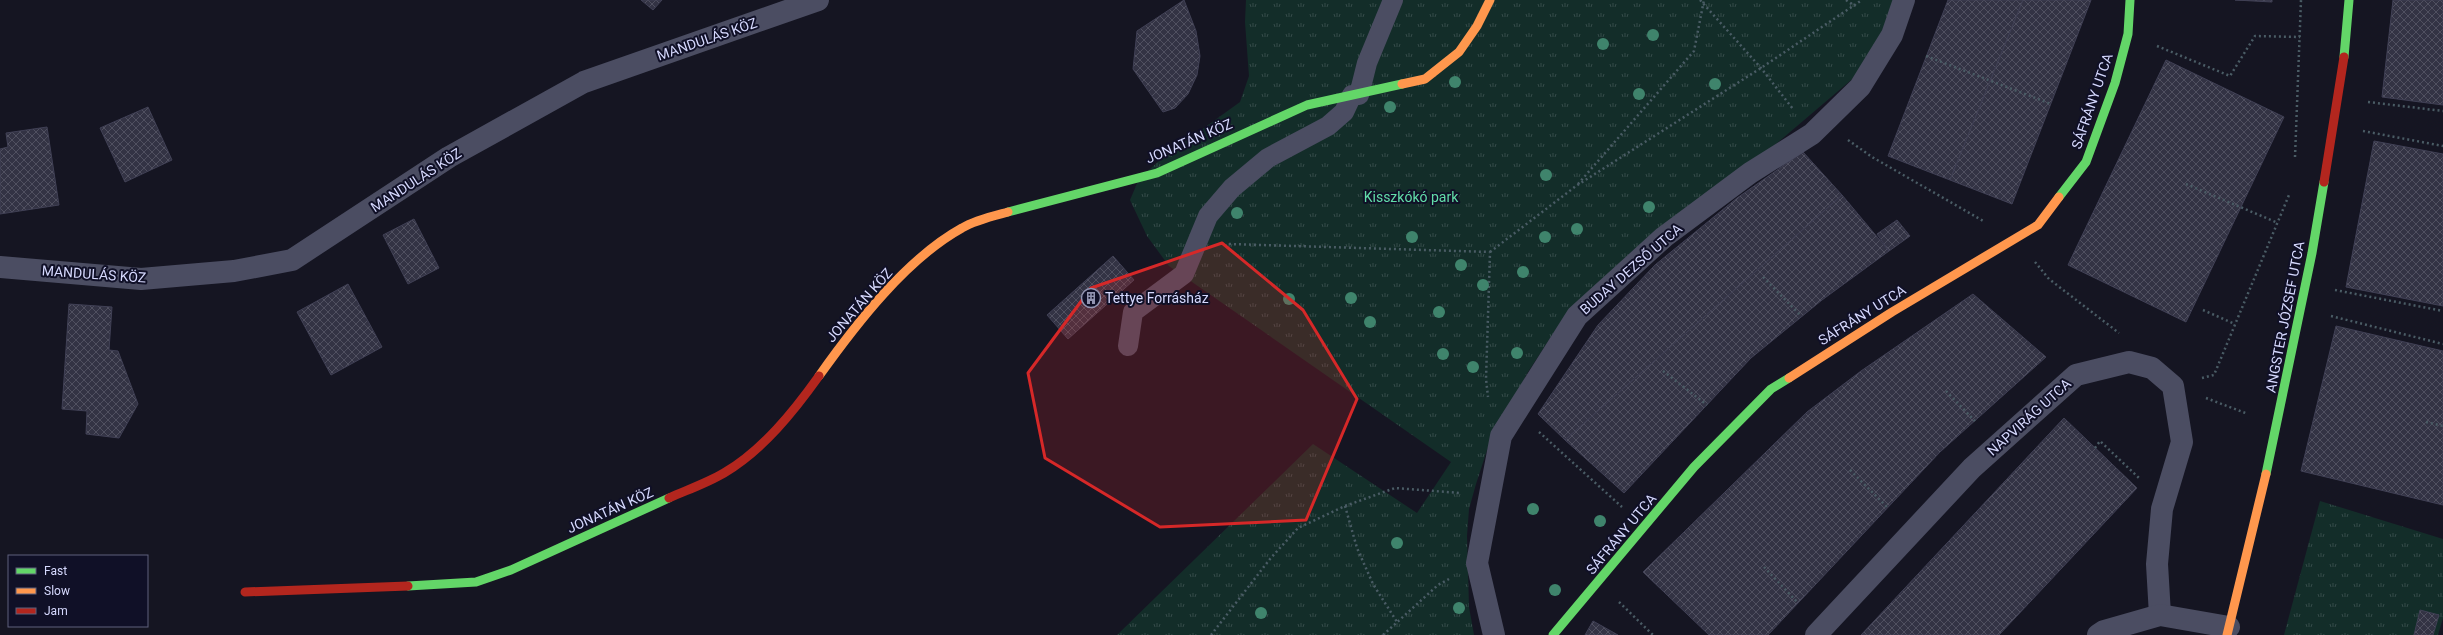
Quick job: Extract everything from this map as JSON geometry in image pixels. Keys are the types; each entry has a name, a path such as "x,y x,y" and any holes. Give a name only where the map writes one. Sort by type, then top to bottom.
{"street":[{"name":"MANDULÁS KÖZ","path":"0,267 141,279 234,271 292,260 449,157 584,82 818,0"},
{"name":"JONATÁN KÖZ","path":"245,592 449,585 476,582 524,564 724,473 756,449 800,404 840,347 883,295 934,246 963,227 1001,214 1056,201 1157,173 1191,159 1283,114 1307,105 1425,79 1459,52 1477,26 1490,0"},
{"name":"BUDAY DEZSŐ UTCA","path":"1494,635 1477,563 1488,496 1501,436 1577,316 1664,237 1750,173 1818,128 1860,87 1892,35 1904,0"},
{"name":"SÁFRÁNY UTCA","path":"1553,635 1694,467 1771,389 1892,312 2038,225 2086,162 2115,83 2128,34 2130,0"},
{"name":"ANGSTER JÓZSEF UTCA","path":"2228,631 2277,427 2312,253 2347,42 2349,0"},
{"name":"NAPVIRÁG UTCA","path":"1816,635 1972,468 2076,375 2129,362 2152,368 2173,386"},
{"path":"2160,615 2157,564 2164,502 2182,442 2173,386"},
{"path":"2098,635 2104,631 2160,615 2228,631"}],"lane":[{"path":"1128,346 1133,312 1184,274 1208,216 1232,188 1268,158 1328,126 1344,112 1355,95 1393,0"}],"path":[{"path":"1700,0 1761,68 1818,128 1872,157 2015,239 2049,279 2121,334"},
{"path":"1576,186 1694,50 1704,0"},
{"path":"1846,0 1855,6"},
{"path":"1196,244 1490,252 1576,186 1761,68 1862,0"},
{"path":"2295,160 2301,0"},
{"path":"2128,34 2230,76 2255,36 2300,37"},
{"path":"1926,56 2051,104"},
{"path":"2367,102 2443,111"},
{"path":"2362,131 2443,146"},
{"path":"2186,184 2278,223"},
{"path":"2173,386 2214,375 2291,190"},
{"path":"1490,252 1486,379 1494,430 1501,436"},
{"path":"1763,277 1802,316"},
{"path":"2327,289 2443,311"},
{"path":"2203,310 2235,324"},
{"path":"2329,315 2443,344"},
{"path":"1663,371 1707,405"},
{"path":"2173,386 2244,412"},
{"path":"1946,391 1975,421"},
{"path":"1517,412 1644,527"},
{"path":"2426,422 2443,426"},
{"path":"2095,448 2100,441 2164,502"},
{"path":"1850,470 1888,508"},
{"path":"1211,635 1270,559 1298,528 1345,506 1395,488 1488,496"},
{"path":"1345,506 1357,548 1373,584 1397,622"},
{"path":"1383,635 1438,585 1477,563"},
{"path":"1764,567 1798,603"},
{"path":"1599,582 1653,635"}],"highlighted area":[{"path":"1222,243 1303,310 1357,399 1306,520 1160,527 1045,458 1028,373 1091,288"}],"green space":[{"name":"Kisszkókó park","path":"1246,0 1894,0 1884,32 1857,75 1776,144 1570,308 1528,372 1490,441 1476,484 1469,509 1467,536 1469,607 1474,635 1117,635 1313,444 1417,513 1451,462 1169,266 1147,236 1130,200 1139,179 1161,159 1240,102 1249,76 1245,22"},
{"path":"2320,501 2443,539 2443,618 2438,635 2284,635"}],"building":[{"path":"641,0 662,0 653,10"},
{"path":"1184,0 1196,31 1200,56 1197,75 1188,94 1175,108 1163,112 1133,69 1137,31"},
{"path":"1948,0 2023,0 1950,180 1888,156"},
{"path":"2023,0 2091,0 2012,204 1950,180"},
{"path":"2235,0 2272,0 2272,2"},
{"path":"2393,0 2443,0 2443,105 2382,97"},
{"path":"2166,60 2284,117 2186,322 2068,265"},
{"path":"148,107 172,160 125,182 100,128"},
{"path":"47,127 59,205 0,214 0,149 8,147 6,133"},
{"path":"2374,141 2443,154 2443,306 2346,287"},
{"path":"1803,152 1842,195 1565,440 1538,414 1598,325 1655,265 1737,198"},
{"path":"1842,195 1889,251 1822,300 1751,358 1624,493 1565,440"},
{"path":"414,219 439,268 408,284 383,235"},
{"path":"1897,220 1910,236 1889,251 1877,234"},
{"name":"Tettye Forrásház","path":"1113,256 1134,280 1068,339 1047,315"},
{"path":"348,284 382,347 331,375 297,312"},
{"path":"1973,294 2046,357 1940,452 1768,635 1709,635 1643,572 1807,412 1861,371"},
{"path":"69,304 112,307 109,350 118,351 138,404 119,438 86,434 87,411 62,409"},
{"path":"2336,326 2443,351 2443,505 2301,471"},
{"path":"2064,418 2137,488 1999,635 1861,635"},
{"path":"2420,610 2439,615 2433,635 2414,635"},
{"path":"1593,621 1618,635 1585,635"}],"traffic: fast":[{"path":"2059,197 2086,162 2115,83 2128,34 2130,0"},
{"path":"2344,57 2349,0"},
{"path":"1008,212 1157,173 1307,105 1402,84"},
{"path":"2266,474 2312,253 2324,182"},
{"path":"1553,635 1694,467 1771,389 1789,378"},
{"path":"408,586 476,582 511,570 669,498"}],"traffic: slow":[{"path":"1402,84 1425,79 1459,52 1477,26 1490,0"},
{"path":"1789,378 1892,312 2038,225 2059,197"},
{"path":"819,376 849,335 883,294 921,257 941,241 967,225 984,218 1008,212"},
{"path":"2227,635 2266,474"}],"traffic: jam":[{"path":"2324,182 2344,57"},
{"path":"669,498 717,477 752,453 777,429 819,376"},
{"path":"245,592 408,586"}],"place":[{"name":"Tettye Forrásház","path":"1091,298"}]}
